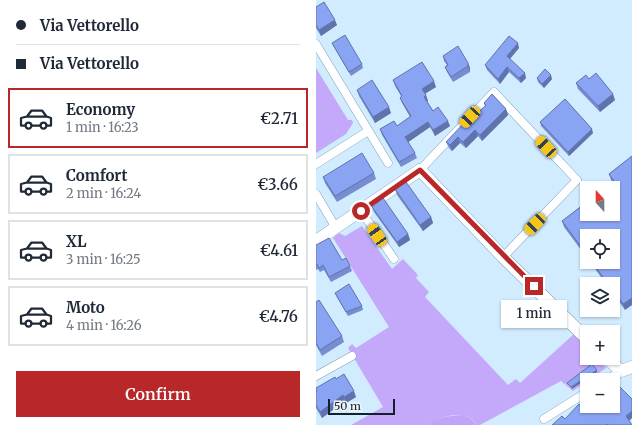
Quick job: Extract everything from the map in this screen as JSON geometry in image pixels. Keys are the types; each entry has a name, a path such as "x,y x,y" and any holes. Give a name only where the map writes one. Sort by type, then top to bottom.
{"street":[{"path":"316,44 388,163"},
{"path":"316,241 420,170 494,92 578,180 503,257"},
{"path":"316,164 368,131"},
{"path":"420,170 503,257 580,332"},
{"path":"316,194 336,228"},
{"path":"361,211 394,259"},
{"path":"316,376 352,356"},
{"path":"544,419 580,396"}],"shaded area":[{"path":"316,68 348,120 352,120 353,123 346,134 316,153"},
{"path":"362,226 392,269 403,259 418,275 416,278 429,292 425,297 508,385 516,379 520,383 574,334 580,340 580,365 603,365 606,368 599,373 580,373 580,386 573,391 561,381 480,425 477,425 466,416 454,415 442,417 429,425 351,425 383,407 348,348 352,344 356,348 389,327 333,238 339,233 345,236"},
{"path":"463,415 470,418 477,425 429,425 440,418"}],"building":[{"path":"324,2 335,20 319,30 316,25 316,7"},
{"path":"345,35 362,64 349,72 332,43"},
{"path":"509,36 518,43 507,56 525,73 519,78 507,67 498,79 485,65"},
{"path":"458,46 468,63 468,66 451,77 445,67 448,65 443,56"},
{"path":"422,62 434,81 422,89 426,95 424,97 433,111 438,107 448,121 433,130 428,122 405,137 415,153 399,162 380,129 394,121 397,126 411,116 400,98 402,96 393,80"},
{"path":"545,69 551,75 542,84 537,78"},
{"path":"596,73 613,94 598,106 576,83 586,75 589,79"},
{"path":"372,80 389,107 373,117 357,90"},
{"path":"492,94 506,109 480,135 475,130 463,142 458,137 450,145 446,142 466,121 468,122 486,105 484,103"},
{"path":"565,99 592,129 568,152 540,122"},
{"path":"362,153 374,173 335,196 323,177"},
{"path":"632,156 632,298 623,304 620,300 620,277 603,277 597,269 620,269 620,229 580,229 580,245 562,221 580,207 580,221 620,221 620,181 614,181 609,174"},
{"path":"406,182 431,217 420,225 395,189"},
{"path":"383,198 408,234 397,242 372,207"},
{"path":"329,238 342,260 346,258 350,266 329,277 323,265 319,268 317,264 316,265 316,245"},
{"path":"349,284 362,306 346,312 335,293"},
{"path":"319,300 342,336 320,350 316,343 316,302"},
{"path":"591,365 593,365 597,370 592,373 580,373"},
{"path":"580,373 580,381 571,387 567,383"},
{"path":"344,374 354,391 344,397 343,395 320,412 316,405 316,388 335,377 336,379"},
{"path":"620,387 632,399 632,411 626,416 632,425 552,425 562,416 565,419 579,404 580,413 620,413"}],"route":[{"path":"361,211 420,170 503,257 534,286"}]}
